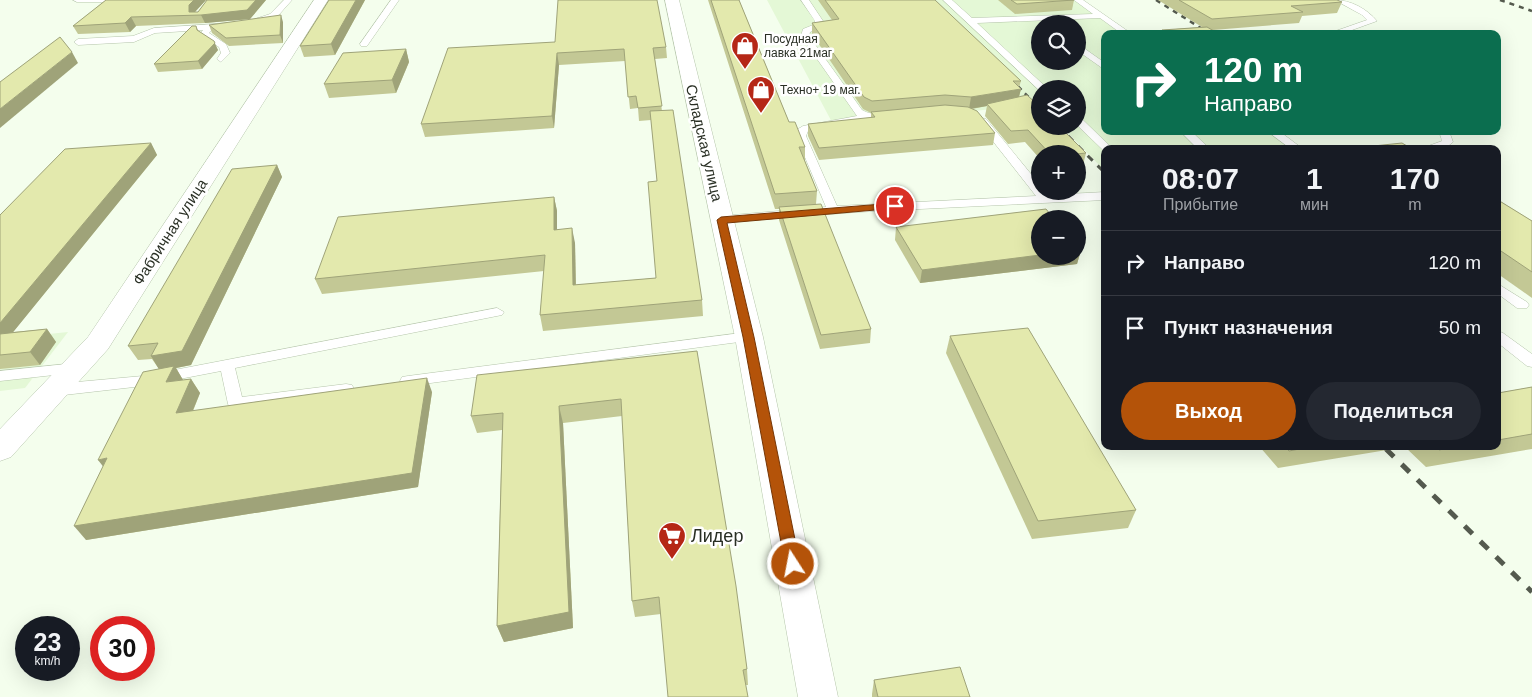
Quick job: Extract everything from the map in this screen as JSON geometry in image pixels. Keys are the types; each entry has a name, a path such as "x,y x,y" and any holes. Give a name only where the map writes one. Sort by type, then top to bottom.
{"street":[{"name":"Фабричная улица","path":"0,449 98,343 321,0"},
{"name":"Складская улица","path":"672,0 749,337 818,697"}],"lane":[{"path":"77,0 108,0"},
{"path":"246,23 273,16 288,0"},
{"path":"364,44 395,0"},
{"path":"805,0 819,21 817,26 806,31 805,36 858,112 867,118"},
{"path":"947,0 1033,80"},
{"path":"1078,0 1122,30"},
{"path":"1339,0 1365,13 1374,21 1344,30"},
{"path":"1086,16 1101,16"},
{"path":"970,21 1031,18"},
{"path":"78,42 139,38 154,31 209,28 237,24"},
{"path":"209,28 204,34 223,46 226,53 221,59"},
{"path":"1086,53 1101,64"},
{"path":"988,110 971,114 980,119 1031,182"},
{"path":"833,210 801,136 803,129 843,120 896,117"},
{"path":"1086,128 1104,145"},
{"path":"1189,135 1201,145"},
{"path":"1278,135 1292,145"},
{"path":"1442,145 1448,142 1445,135"},
{"path":"1086,197 1101,196"},
{"path":"721,220 833,210 1031,200"},
{"path":"1501,290 1522,305"},
{"path":"55,390 143,381 497,312"},
{"path":"394,383 749,337"},
{"path":"1501,338 1532,362"},
{"path":"227,365 236,404 364,387"},
{"path":"0,376 76,368"}],"shaded area":[{"path":"767,0 1082,0 1125,30 1101,30 1101,135 1278,135 1292,145 1101,145 1101,167 1086,152 1086,145 1080,145 1070,135 1086,135 1086,80 1031,80 1031,105 834,126"},
{"path":"68,332 25,388 0,391 0,339"}],"building":[{"path":"106,0 194,0 189,5 189,12 198,12 207,0 256,0 247,10 201,15 131,17 125,23 73,26"},
{"path":"329,0 356,0 331,44 300,46"},
{"path":"558,0 657,0 666,47 653,48 662,106 638,108 636,96 628,97 624,49 557,53 552,116 421,124 448,48 555,42"},
{"path":"711,0 739,0 789,122 795,122 805,147 799,147 817,191 775,194"},
{"path":"825,0 935,0 1021,81 1013,81 1021,89 971,97 945,95 872,101 864,97 812,23 839,19"},
{"path":"1011,0 1074,0 1017,4"},
{"path":"1179,0 1337,0 1342,2 1291,6 1303,12 1212,19"},
{"path":"281,15 280,35 226,38 209,25"},
{"path":"192,26 196,26 197,30 215,43 198,61 154,64"},
{"path":"1207,27 1212,30 1162,30"},
{"path":"60,37 72,52 0,109 0,82"},
{"path":"406,49 392,80 324,84 343,53"},
{"path":"1027,95 1031,99 1031,133 1028,130 1011,131 987,104"},
{"path":"945,105 968,107 977,111 995,133 819,148 808,124 875,117 871,112"},
{"path":"673,110 702,300 540,315 545,255 315,279 338,217 554,197 554,230 572,228 573,285 656,278 648,182 657,181 650,111"},
{"path":"1033,135 1068,135 1078,145 1042,145"},
{"path":"151,143 0,323 0,215 65,149"},
{"path":"1402,143 1405,145 1383,145"},
{"path":"277,165 182,351 151,356 158,343 128,346 232,169"},
{"path":"1501,202 1532,221 1532,272 1501,251"},
{"path":"821,204 871,329 821,335 779,207"},
{"path":"1031,211 1031,256 922,270 896,227"},
{"path":"1028,328 1136,510 1038,521 950,336"},
{"path":"47,329 30,352 0,355 0,334"},
{"path":"697,351 736,586 747,669 743,670 748,697 668,697 659,597 632,601 621,399 559,406 569,612 497,626 503,413 471,416 477,375"},
{"path":"174,366 166,382 191,379 176,413 427,378 412,473 74,526 107,458 98,460 143,372"},
{"path":"1532,387 1532,434 1501,439 1501,392"},
{"path":"960,667 970,697 878,697 874,680"}],"railway":[{"path":"1156,0 1204,30"},
{"path":"1500,0 1532,11"},
{"path":"1011,79 1031,100"},
{"path":"1067,135 1101,169"},
{"path":"1387,450 1532,592"}],"place":[{"name":"Посудная лавка 21маг","path":"745,70"},
{"name":"Техно+ 19 маг.","path":"761,114"},
{"name":"Лидер","path":"672,560"}],"route":[{"path":"793,564 749,337 721,220 895,206"}]}
